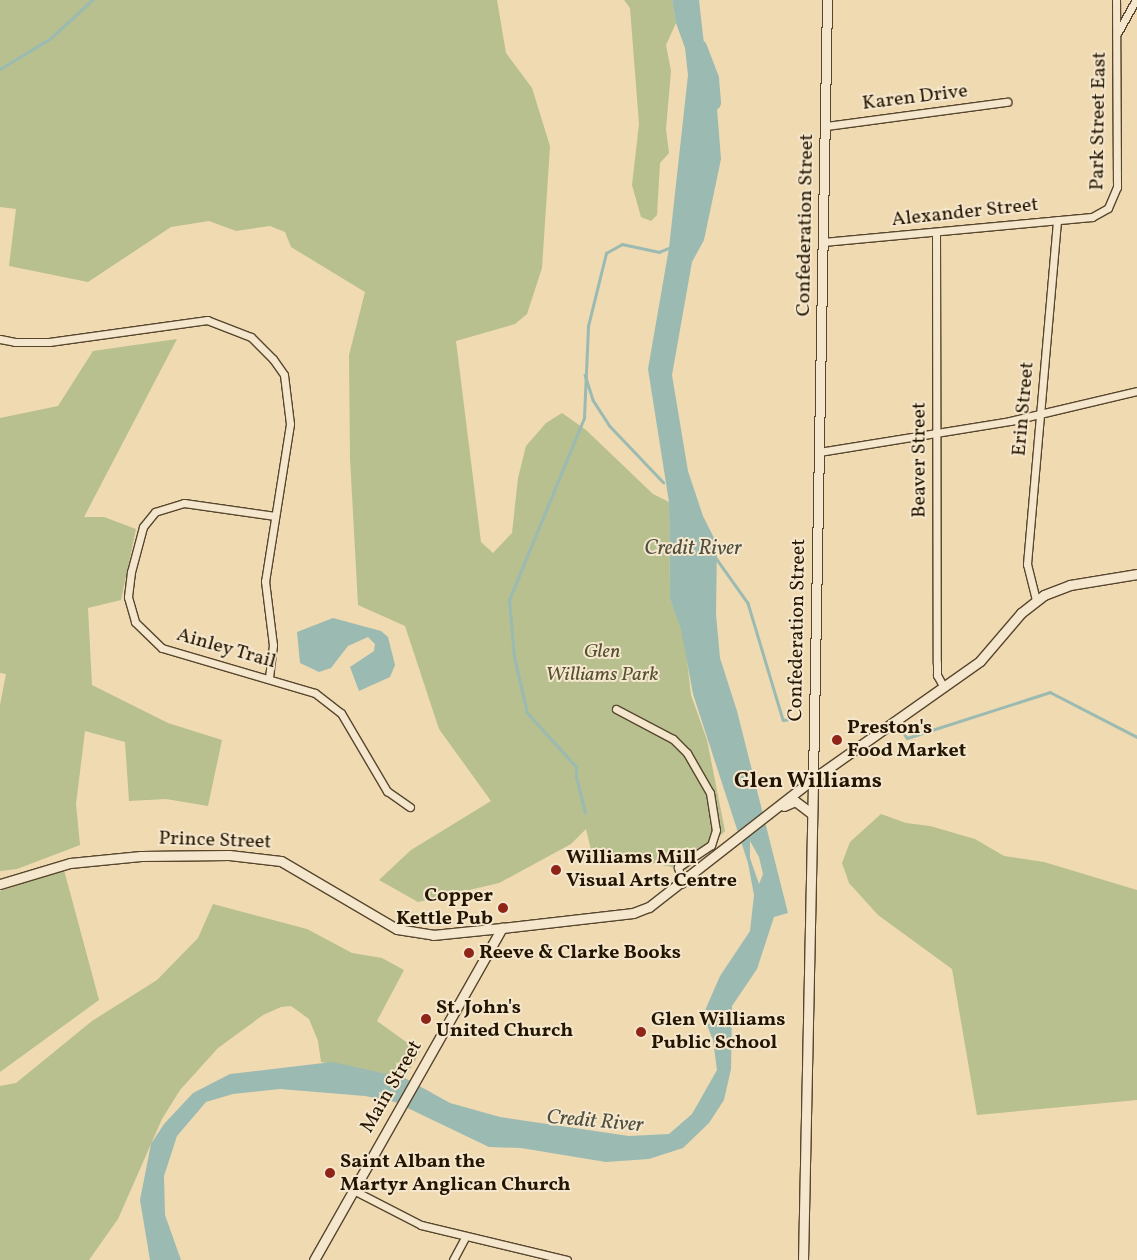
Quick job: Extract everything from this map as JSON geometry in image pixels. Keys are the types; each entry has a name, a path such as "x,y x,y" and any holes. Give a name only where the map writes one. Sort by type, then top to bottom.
{"main road":[{"name":"Confederation Street","path":"803,1260 827,0"},
{"path":"502,928 633,913 649,908 682,884 813,779 980,661 1036,600 1070,585 1137,574"},
{"path":"774,810 795,801 812,814"},
{"name":"Prince Street","path":"0,884 70,863 141,856 229,855 281,861 397,929 433,935 502,928"},
{"name":"Main Street","path":"314,1260 502,928"}],"street":[{"name":"Park Street East","path":"1108,208 1116,187 1116,0"},
{"name":"Park Street East","path":"1117,32 1136,0"},
{"name":"Karen Drive","path":"826,126 1007,102"},
{"name":"Alexander Street","path":"823,242 1092,217 1108,208"},
{"name":"Erin Street","path":"1036,600 1027,564 1057,220"},
{"name":"Beaver Street","path":"936,232 936,663 943,686"},
{"path":"0,338 15,342 49,342 208,320 251,337 284,375 290,406 265,581 274,646 269,679"},
{"path":"819,452 936,435 1137,391"},
{"name":"Ainley Trail","path":"275,516 184,503 155,512 144,527 131,572 128,597 135,622 162,648 315,693 341,713 387,791 410,807"},
{"path":"616,709 672,739 687,753 710,793 716,830 711,845 678,867 682,884"},
{"path":"353,1190 398,1216 465,1237 567,1260"},
{"path":"453,1260 465,1237"}],"green space":[{"name":"Glen Williams Park","path":"0,0 497,0 506,53 532,88 550,146 542,268 527,314 515,324 456,341 481,542 493,553 512,533 518,478 526,446 546,423 562,413 586,430 653,494 669,502 670,599 684,634 691,695 707,740 725,831 686,870 591,850 586,829 571,844 499,883 418,902 379,880 411,850 491,801 439,729 405,626 358,605 350,458 349,355 365,292 291,247 285,232 270,226 236,231 209,221 171,227 88,282 9,266 16,209 0,207"},
{"path":"624,0 672,0 676,23 666,45 671,71 666,129 669,153 660,163 657,215 651,221 641,217 632,185 639,124 630,8"},
{"path":"177,339 84,517 104,517 136,529 121,600 88,608 92,685 168,723 222,740 208,806 166,799 129,801 125,742 85,731 76,804 80,845 17,869 0,871 0,705 6,674 0,673 0,418 58,406 93,351"},
{"path":"881,814 906,823 930,826 975,839 1004,856 1044,862 1137,890 1137,1100 977,1115 952,969 878,915 849,883 842,863 850,842"},
{"path":"64,870 99,1000 0,1072 0,891"},
{"path":"213,904 307,929 352,953 382,958 404,970 377,1021 420,1052 405,1078 321,1062 318,1041 309,1019 291,1006 281,1007 263,1015 218,1048 180,1090 162,1119 118,1219 89,1260 0,1260 0,1086 16,1083 92,1021 157,980 198,938"}],"water":[{"name":"Credit River","path":"672,0 699,0 706,62 716,96 721,159 704,240 692,262 672,375 688,471 703,516 717,544 716,614 720,658 737,711 788,913 774,917 757,969 732,1006 731,1069 724,1100 709,1123 683,1148 649,1159 606,1162 521,1148 489,1147 395,1102 365,1096 280,1089 233,1094 206,1102 177,1136 164,1176 165,1215 181,1260 150,1260 140,1200 151,1144 164,1124 193,1093 230,1074 332,1062 405,1078 450,1103 500,1117 629,1136 669,1134 692,1114 717,1070 713,1040 703,1015 720,976 750,931 754,895 748,863 693,694 681,629 670,599 669,502 648,369 669,248 688,75 685,48 676,23","holes":["750,841 759,857 763,874 759,884 750,858"]},
{"path":"333,618 381,631 388,637 395,665 390,677 359,691 350,667 374,651 375,644 368,637 348,646 331,668 319,672 300,663 297,632"}],"waterway":[{"path":"0,69 51,38 92,0"},
{"name":"Credit River","path":"700,47 712,79 714,103"},
{"path":"585,813 576,777 576,767 527,713 514,657 509,600 584,418 588,326 606,253 622,244 659,252 669,248"},
{"path":"585,375 593,400 609,425 663,482"},
{"path":"716,558 748,603 783,720 798,718"},
{"path":"899,725 907,738 1050,692 1137,737"}],"place":[{"name":"Preston's Food Market","path":"837,740"},
{"name":"Williams Mill Visual Arts Centre","path":"556,870"},
{"name":"Copper Kettle Pub","path":"503,908"},
{"name":"Reeve & Clarke Books","path":"469,953"},
{"name":"St. John's United Church","path":"426,1019"},
{"name":"Glen Williams Public School","path":"641,1032"},
{"name":"Saint Alban the Martyr Anglican Church","path":"330,1173"}],"district":[{"name":"Glen Williams","path":"808,782"}]}
